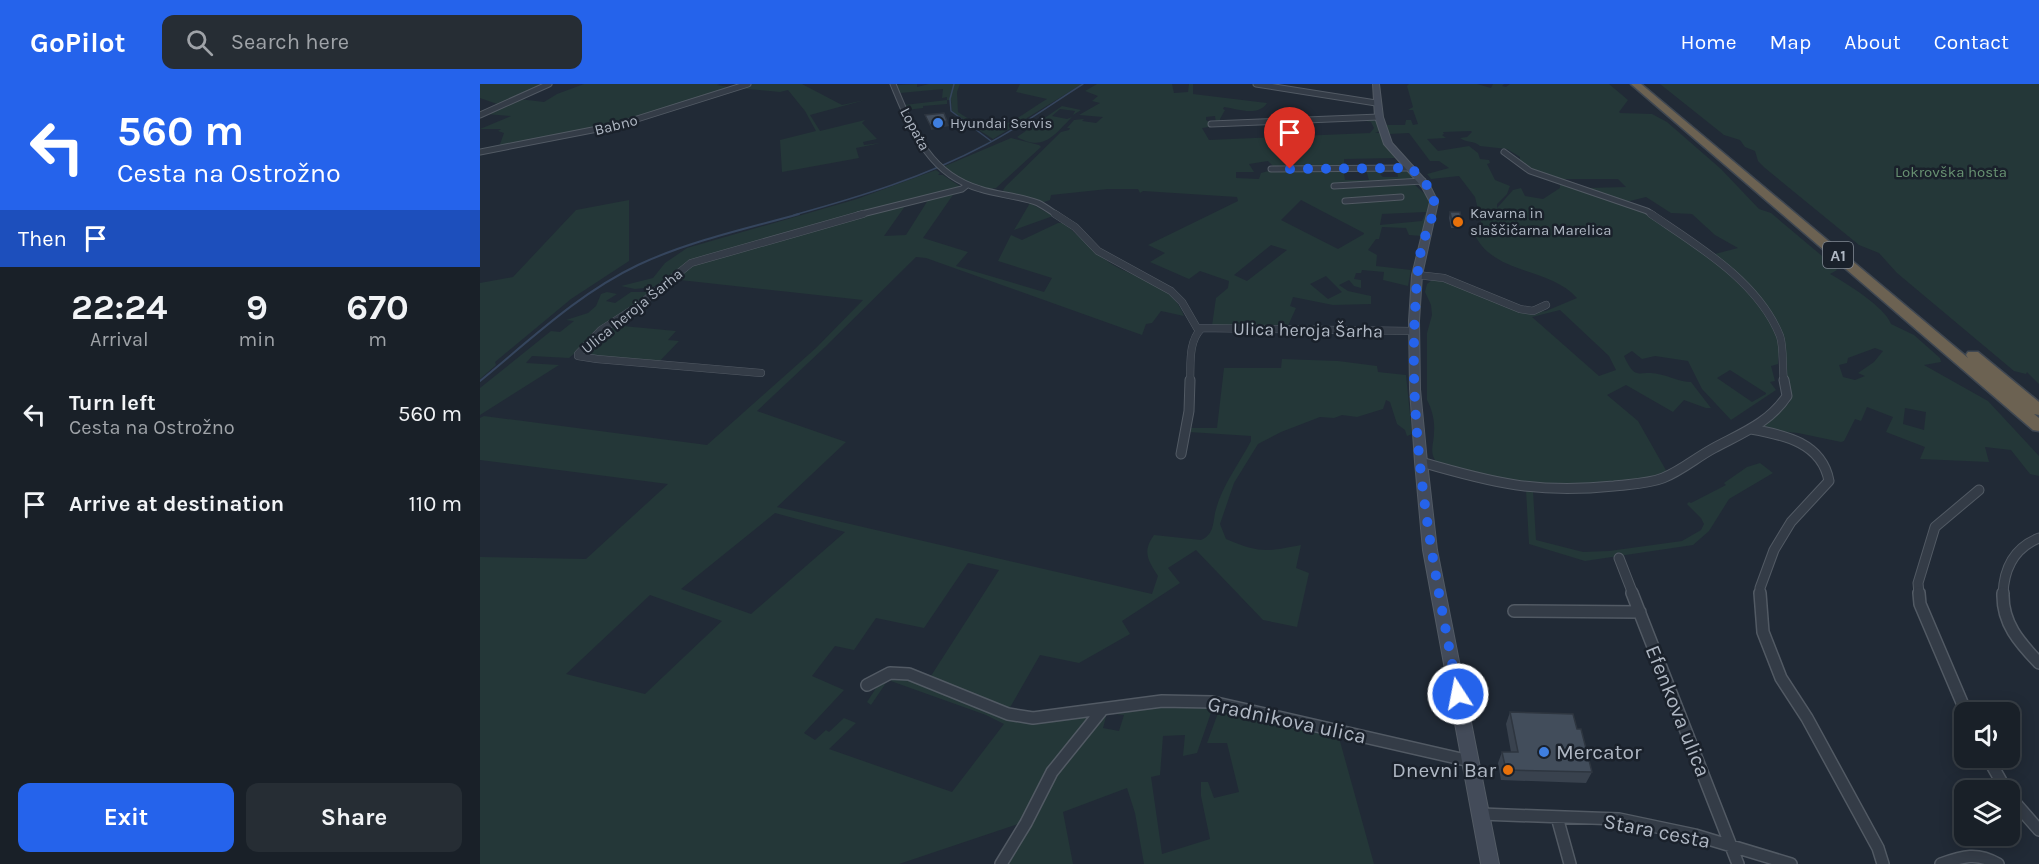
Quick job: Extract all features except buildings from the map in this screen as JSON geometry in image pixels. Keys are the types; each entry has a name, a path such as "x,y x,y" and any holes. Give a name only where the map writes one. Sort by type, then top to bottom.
{"highway":[{"name":"A1","path":"1636,84 2039,426"},
{"name":"A1","path":"1648,84 2039,411"}],"street":[{"path":"480,115 549,84"},
{"name":"Babno","path":"480,152 618,125 748,84"},
{"name":"Lopata","path":"893,84 914,134 934,163 951,178 967,185"},
{"path":"1256,84 1376,103"},
{"path":"1376,84 1376,103 1388,144 1423,181 1434,202 1417,275 1414,332 1415,389 1421,462 1430,550 1490,864"},
{"path":"1211,124 1379,117"},
{"path":"1421,462 1490,482 1522,487 1565,488 1648,481 1671,475 1706,452 1751,429 1782,405 1787,396 1781,366 1781,339 1770,316 1757,299 1721,265 1647,211 1530,171 1504,152"},
{"path":"1271,169 1411,168"},
{"path":"1334,186 1423,181"},
{"path":"1384,183 1392,198"},
{"path":"967,185 1038,203 1075,227 1098,251 1171,291 1182,302 1193,324 1201,329 1196,334 1192,346 1189,411 1181,454"},
{"name":"Ulica heroja Šarha","path":"761,373 597,359 578,356 578,354 612,323 647,299 675,273 691,263 908,201 962,189 967,185"},
{"path":"1345,201 1401,197"},
{"path":"1417,275 1444,278 1520,309 1533,311 1546,305"},
{"name":"Ulica heroja Šarha","path":"1201,329 1414,332"},
{"path":"1751,429 1783,435 1807,446 1817,454 1829,474 1829,481 1791,522 1774,550 1760,588 1763,632 1781,678 1807,718 1867,828 1883,864"},
{"path":"1962,702 1920,604 1918,583 1935,527 1979,489"},
{"path":"2039,538 2019,548 2008,564 2003,586 2003,613 2027,650 2039,663"},
{"name":"Efenkova ulica","path":"1619,558 1738,864"},
{"path":"1514,611 1640,612"},
{"name":"Gradnikova ulica","path":"867,685 881,676 896,672 924,679 1008,714 1033,718 1162,701 1212,702 1470,761"},
{"path":"1001,864 1026,823 1052,772 1102,710"},
{"path":"2020,808 2039,830"},
{"name":"Stara cesta","path":"1481,814 1619,819 1695,835 1791,864"},
{"path":"1557,817 1570,864"},
{"path":"1941,864 1968,855 1981,854 1998,864"}],"green space":[{"path":"480,84 547,84 500,105 480,98"},
{"path":"584,84 720,84 717,85 734,88 619,124 499,147 504,133 498,131 501,129 480,129 511,116 486,114 519,99 544,102 557,94"},
{"path":"749,84 802,84 842,105 865,100 810,115 820,131 865,120 862,123 877,139 863,142 864,145 881,143 856,148 859,158 782,172 780,140 816,131 805,111 788,90 780,92 736,88 751,87"},
{"path":"917,84 917,87 929,84 960,84 957,92 958,112 984,125 994,126 1014,120 1047,99 1016,92 1020,84 1082,84 993,139 952,111 951,100 947,100 947,97 942,98 943,89 900,93 897,85"},
{"path":"1097,84 1172,84 1174,93 1188,92 1189,84 1193,84 1193,94 1267,103 1253,111 1224,107 1221,123 1216,123 1215,116 1206,117 1206,120 1216,126 1202,128 1209,140 1370,133 1374,128 1371,122 1361,120 1378,118 1380,131 1375,133 1381,133 1396,158 1344,159 1344,168 1275,168 1268,161 1249,164 1254,172 1236,172 1236,178 1259,179 1261,173 1272,170 1343,169 1345,180 1369,180 1366,170 1382,170 1384,173 1380,174 1383,177 1398,177 1397,171 1409,170 1415,185 1430,199 1431,209 1428,209 1422,236 1409,235 1406,228 1382,227 1379,239 1376,239 1368,250 1377,255 1376,266 1411,270 1408,286 1383,280 1384,272 1362,270 1361,273 1356,273 1354,279 1361,280 1361,288 1354,286 1349,280 1339,285 1348,291 1371,296 1371,304 1333,305 1293,297 1290,306 1296,308 1287,328 1212,326 1216,298 1228,288 1229,281 1200,271 1189,279 1150,262 1165,253 1148,245 1238,201 1237,197 1143,191 1140,193 1138,189 1108,189 1051,195 1050,200 1041,203 1005,193 1003,190 1061,132 1069,130 1070,128 1067,128 1074,120 1084,119 1082,121 1096,123 1103,117 1079,115 1100,103 1092,101 1098,96 1085,91","holes":["1301,200 1364,234 1338,249 1281,220","1426,212 1422,221 1380,225 1382,214","1271,245 1287,250 1247,281 1234,275","1326,276 1342,292 1328,299 1310,284"]},
{"path":"1409,84 1477,84 1491,88 1493,84 1504,84 1502,86 1506,87 1510,84 1609,84 1628,100 1620,113 1652,114 1667,122 1721,169 1759,209 1771,213 1834,266 1837,270 1830,274 1864,296 1881,310 1891,324 1914,335 1940,358 1941,362 1924,365 1988,401 2039,456 2039,476 2030,474 2011,450 1985,447 1989,462 1920,459 1925,447 1886,432 1893,417 1867,407 1861,421 1855,419 1844,441 1841,442 1798,433 1760,429 1790,402 1783,369 1785,341 1774,316 1711,255 1738,248 1715,235 1692,214 1671,213 1646,197 1626,202 1536,174 1519,162 1520,157 1507,149 1480,146 1460,138 1467,137 1471,131 1443,132 1442,135 1446,138 1427,139 1438,151 1469,146 1478,153 1480,159 1489,160 1490,163 1487,164 1495,180 1510,186 1507,194 1497,204 1497,208 1513,190 1521,188 1525,196 1543,199 1560,188 1560,184 1614,199 1641,211 1664,224 1711,258 1753,298 1768,318 1778,337 1778,364 1771,366 1775,381 1770,382 1776,390 1731,420 1702,389 1688,361 1655,356 1642,359 1632,351 1624,356 1635,372 1658,374 1691,382 1711,408 1684,400 1673,412 1626,385 1607,395 1638,421 1667,472 1639,480 1530,486 1438,464 1432,452 1434,424 1427,400 1427,333 1432,315 1431,305 1425,292 1427,284 1432,280 1442,280 1526,313 1546,311 1577,298 1566,288 1507,264 1482,247 1474,233 1481,222 1475,197 1459,176 1431,179 1427,174 1449,168 1439,161 1430,161 1409,133 1389,134 1386,125 1405,125 1406,120 1411,120 1413,125 1418,124 1413,110 1408,110 1413,107 1407,86","holes":["1558,179 1618,179 1626,187 1587,188","1560,310 1609,356 1616,370 1599,376 1532,317","1875,348 1883,351 1874,362 1858,373 1865,376 1855,380 1843,377 1839,365 1847,363 1848,358","1730,370 1766,393 1752,402 1717,378","1905,408 1926,412 1924,430 1903,424"]},
{"name":"Lokrovška hosta","path":"1660,84 2039,84 2039,384 2027,372 2026,374 2014,371 1897,273 1879,253 1859,245 1765,168 1758,161 1755,151 1745,147 1740,140 1724,135"},
{"path":"947,100 947,104 906,110 904,105"},
{"path":"1062,106 1081,110 1073,115 1075,111 1060,109 1052,116 1067,119 1072,117 1054,135 1042,142 1034,143 1017,137"},
{"path":"1011,138 1041,147 996,188 974,186 961,180 945,166"},
{"path":"936,170 940,173 938,175 943,175 961,187 914,198 704,258 653,287 635,289 621,286 653,278 665,263 687,248 857,199"},
{"path":"955,192 923,238 968,252 956,266 1044,292 1052,278 998,261 1011,235 1022,240 1058,223 1063,223 1110,263 1153,283 1171,295 1184,316 1161,311 1152,323 1146,324 1142,335 926,258 916,257 757,411 846,442 777,507 1152,594 1158,576 1148,556 1150,541 1154,535 1201,540 1208,535 1212,529 1221,494 1251,441 1251,436 1189,432 1190,428 1217,428 1224,368 1281,368 1282,359 1338,361 1377,366 1378,372 1406,375 1412,434 1407,436 1405,430 1397,424 1390,402 1386,400 1383,409 1357,417 1342,415 1334,418 1320,417 1281,432 1258,444 1234,483 1220,524 1226,539 1263,550 1301,545 1296,568 1309,573 1297,627 1263,620 1196,550 1168,568 1180,583 1122,621 1130,634 1079,663 1040,655 1008,711 929,679 999,570 968,563 924,628 876,618 854,650 835,646 812,676 844,690 804,733 815,740 826,730 829,732 844,718 856,723 829,749 952,792 1004,724 986,715 888,680 871,705 867,702 880,682 901,676 1012,720 1088,717 1024,822 899,864 480,864 480,557 586,559 668,484 480,460 480,418 484,416 707,445 816,348 863,300 671,279 687,267 908,202 884,236 906,235 930,197","holes":["775,513 845,532 751,614 681,589","650,595 722,621 645,694 566,674"]},
{"path":"629,200 629,261 571,299 495,362 496,365 480,379 480,283 513,277 576,210"},
{"path":"1030,203 1053,216 1014,230"},
{"path":"607,292 617,294 606,301 615,303 631,292 653,292 609,324 569,358 532,356 526,363 559,365 480,415 480,388 551,331 560,332 574,321 566,320 588,313 596,306 601,294"},
{"path":"612,325 676,331 668,340 679,341 657,364 582,354 585,348"},
{"path":"1760,463 1773,473 1729,499 1709,531 1693,545 1585,561 1529,544 1526,490 1533,491 1536,540 1583,552 1609,551 1682,541 1701,530 1704,524 1701,518 1687,504 1726,485 1724,483 1747,467"},
{"path":"1206,704 1212,710 1197,753 1183,756 1185,735 1163,736 1160,775 1151,777 1162,854 1210,839 1201,796 1201,782 1208,782 1214,798 1239,792 1227,743 1207,743 1218,713 1226,709 1338,734 1374,864 1144,864 1135,813 1127,788 1063,812 1073,864 1007,864 1050,783 1107,713 1103,728 1119,731 1124,715 1114,714 1115,711 1131,707"}],"waterway":[{"path":"954,84 950,99 951,111 991,141"},
{"path":"794,215 843,201 939,167 998,138 1083,84"},
{"path":"480,381 575,303 616,276 677,249 799,214"}],"place":[{"name":"Hyundai Servis","path":"938,123"},
{"name":"Kavarna in slaščičarna Marelica","path":"1458,222"},
{"name":"Mercator","path":"1544,752"},
{"name":"Dnevni Bar","path":"1508,770"}],"route":[{"path":"1290,169 1411,168 1431,193 1434,202 1417,275 1414,321 1415,389 1430,550 1458,694"}]}
